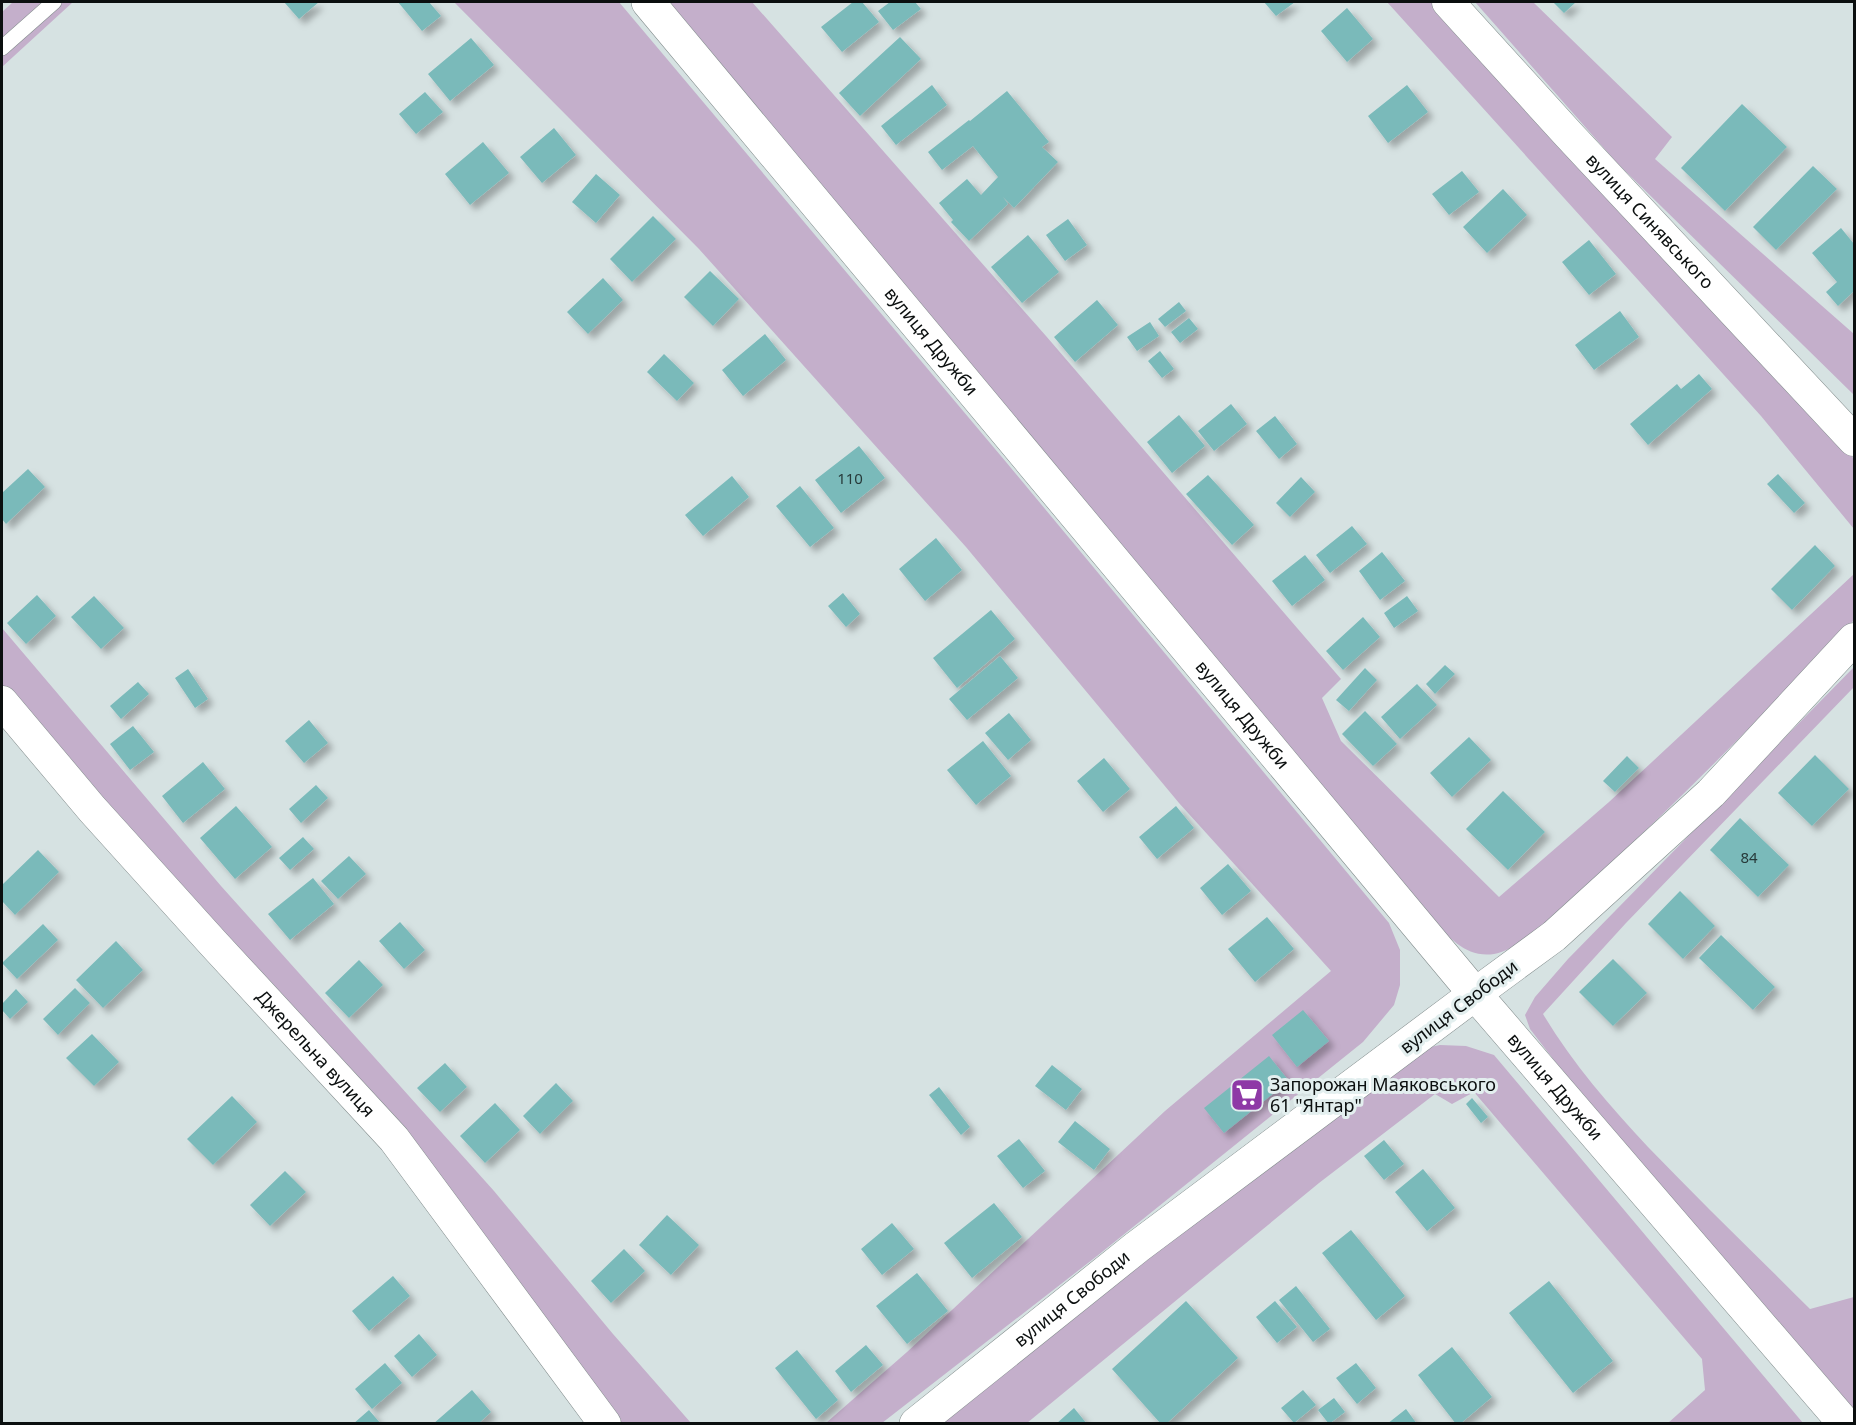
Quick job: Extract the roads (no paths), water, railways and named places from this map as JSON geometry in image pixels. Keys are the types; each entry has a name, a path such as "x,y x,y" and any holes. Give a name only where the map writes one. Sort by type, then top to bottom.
{"street":[{"name":"вулиця Дружби","path":"648,2 1475,994 1845,1424"},
{"name":"вулиця Синявського","path":"1448,2 1568,135 1854,440"},
{"name":"вулиця Свободи","path":"916,1424 1137,1247 1554,936 1711,793 1854,639"},
{"name":"Джерельна вулиця","path":"2,702 130,851 394,1139 605,1424"}],"lane":[{"path":"2,48 54,2"}],"place":[{"name":"Запорожан Маяковського 61 \"Янтар\"","path":"1247,1095"}]}
